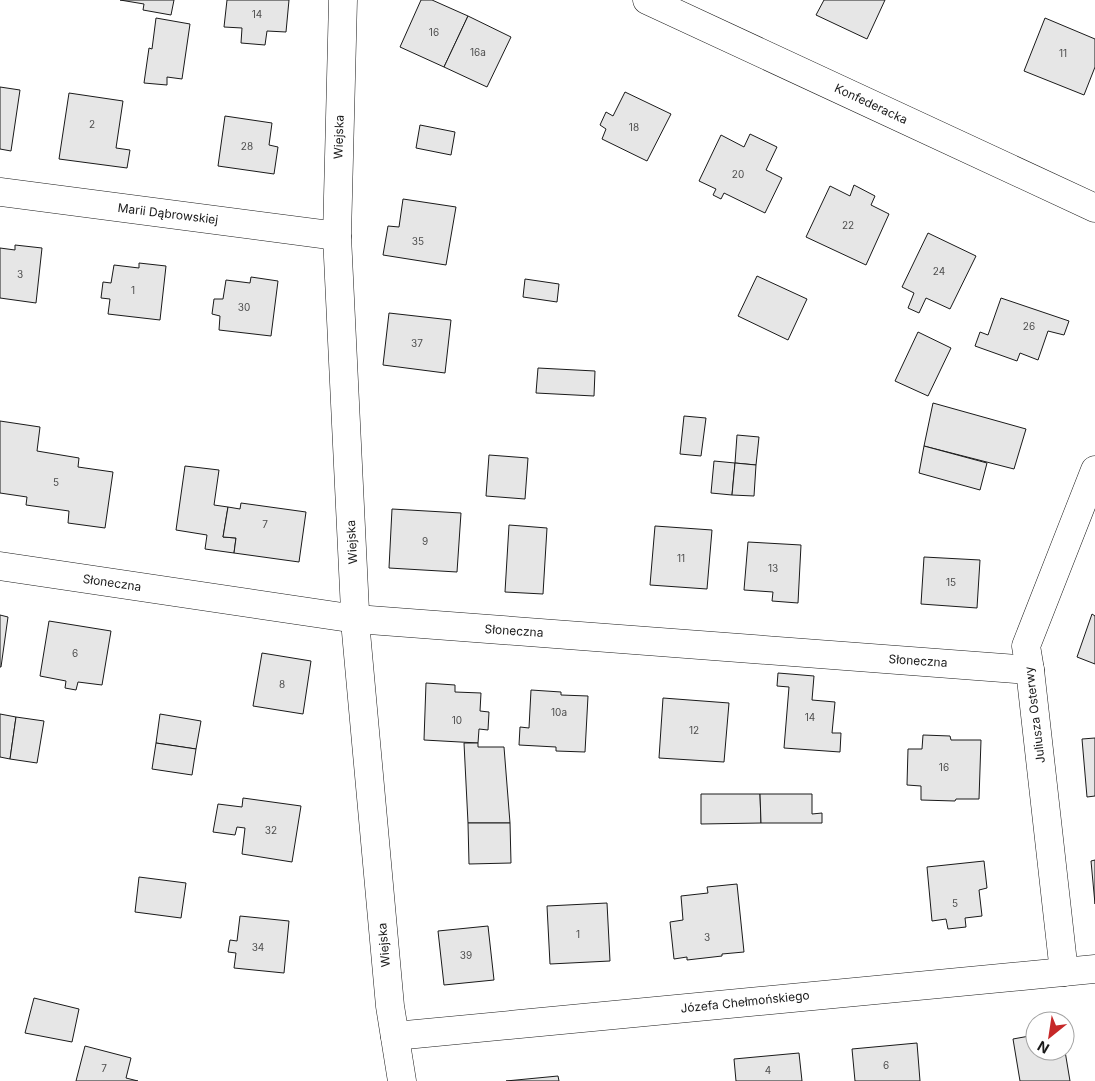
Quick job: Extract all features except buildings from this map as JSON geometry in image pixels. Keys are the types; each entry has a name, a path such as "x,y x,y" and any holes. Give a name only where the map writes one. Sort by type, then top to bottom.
{"street":[{"name":"Wiejska","path":"343,0 337,236 356,619 390,1006 402,1081"},
{"name":"Konfederacka","path":"647,0 1095,208"},
{"name":"Marii Dąbrowskiej","path":"0,192 337,236"},
{"name":"Juliusza Osterwy","path":"1064,972 1026,646 1095,470"},
{"name":"Słoneczna","path":"0,566 356,619 1030,670"},
{"name":"Józefa Chełmońskiego","path":"395,1036 1095,969"}]}
